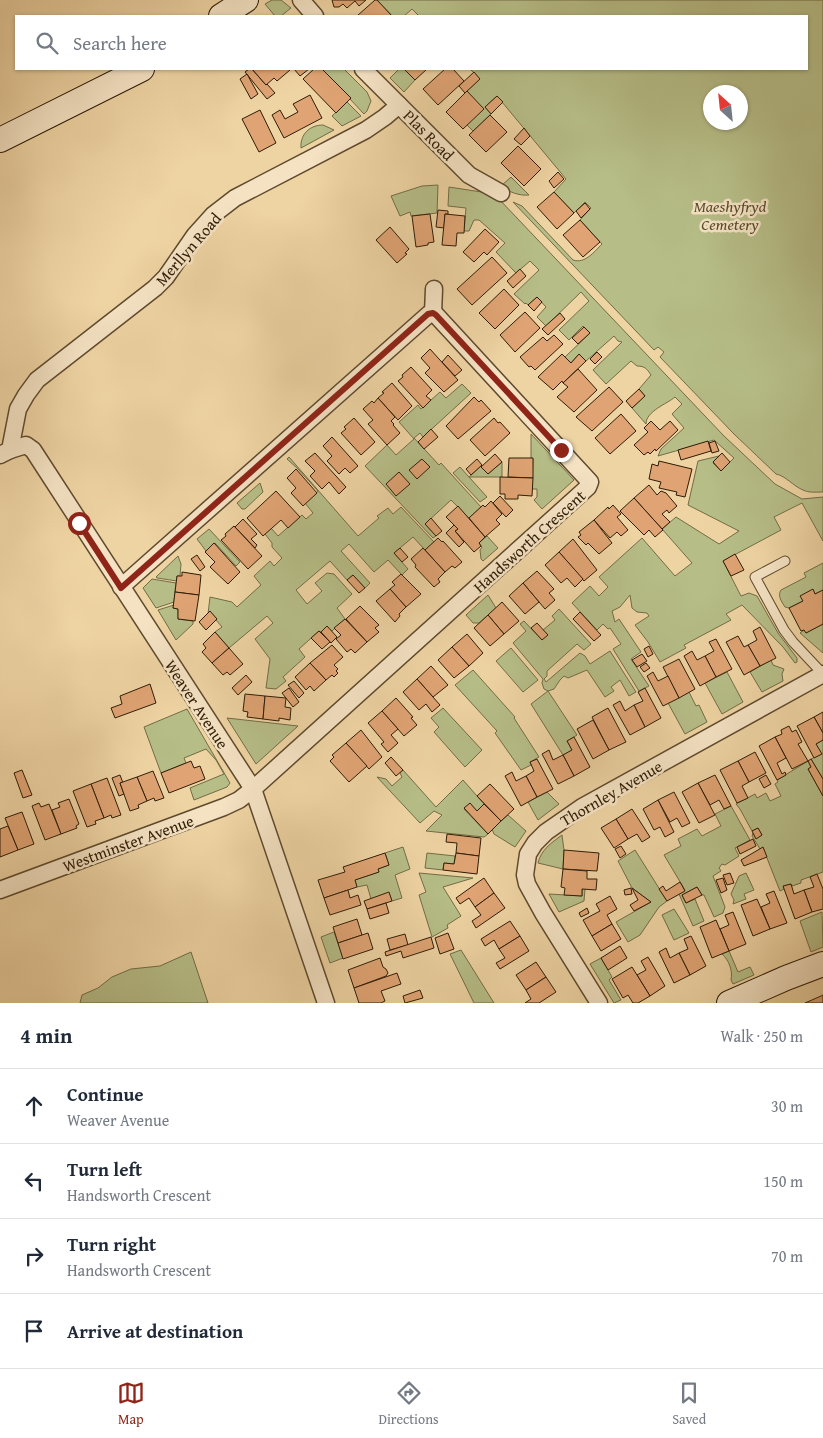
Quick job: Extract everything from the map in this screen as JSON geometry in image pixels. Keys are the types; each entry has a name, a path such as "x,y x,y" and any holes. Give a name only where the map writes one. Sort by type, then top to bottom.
{"main road":[{"path":"223,15 246,0"},
{"path":"0,140 140,70"},
{"path":"729,1003 823,964"}],"street":[{"path":"302,0 314,15"},
{"name":"Plas Road","path":"364,70 469,175 501,193"},
{"name":"Merllyn Road","path":"5,453 18,409 36,380 155,288 166,277 195,235 214,216 235,198 366,130 398,105"},
{"path":"121,588 428,314 433,313 434,289"},
{"name":"Handsworth Crescent","path":"253,789 588,487 590,482 433,313"},
{"name":"Weaver Avenue","path":"5,453 26,445 33,450 253,789 326,1003"},
{"name":"Thornley Avenue","path":"599,1003 568,956 527,884 525,867 528,854 546,832 582,807 823,674"},
{"name":"Westminster Avenue","path":"0,890 224,807 239,800 253,789"}],"lane":[{"path":"785,561 755,577 784,630 823,674"}],"green space":[{"path":"272,0 281,0 291,8 282,15 274,15 265,4"},
{"name":"Maeshyfryd Cemetery","path":"377,0 823,0 823,492 805,491 776,474 734,434 660,357 664,352 658,347 654,350 513,202 522,206 573,260 585,259 602,244 580,220 591,208 585,202 574,213 554,192 566,179 497,96 485,107 491,114 473,131 467,125 467,91 480,79 471,70 808,70 808,15 418,15 412,9 405,15 391,15"},
{"path":"323,70 345,70 367,92 371,101 364,114"},
{"path":"398,70 405,70 415,80 404,92 390,78"},
{"path":"347,102 361,116 342,126 332,116"},
{"path":"318,125 334,130 301,148 302,138 307,131"},
{"path":"511,177 529,195 514,193 501,186"},
{"path":"438,185 437,213 411,216 410,212 400,216 391,196 422,186"},
{"path":"449,187 488,193 498,198 724,436 775,484 802,499 823,497 823,541 802,503 774,517 781,530 723,561 741,596 749,593 757,596 778,633 797,658 797,662 795,663 783,647 742,605 726,614 731,620 684,645 686,648 660,662 635,625 649,616 647,613 637,612 632,608 630,595 620,607 612,611 615,622 619,619 641,652 631,659 649,686 639,691 613,649 621,644 610,628 608,629 603,624 597,630 572,603 590,586 599,596 608,587 599,577 642,538 675,576 692,563 662,529 676,517 719,544 739,531 688,505 698,461 719,456 713,463 721,471 734,458 714,440 658,456 661,449 684,428 672,414 682,404 675,397 649,415 646,424 632,408 645,396 639,389 651,375 647,370 631,361 606,384 593,370 622,342 618,341 614,336 586,361 579,354 571,363 565,357 590,333 583,326 569,340 559,330 589,301 581,292 546,326 537,317 546,307 537,297 528,305 514,294 539,270 530,261 516,273 496,252 505,243 479,220 474,220 469,231 464,231 466,208 448,206"},
{"path":"462,384 471,393 423,437 420,433 414,438 439,465 441,463 481,507 469,518 451,500 425,524 436,536 433,538 365,466 387,445 396,455 414,439 399,422 418,405 421,409 440,392 446,398","holes":["422,459 430,467 417,478 410,470"]},
{"path":"531,434 574,480 542,509 534,500 537,497 537,489 532,489 533,459 531,458"},
{"path":"289,457 358,536 379,518 377,516 388,508 393,514 401,507 434,542 425,550 413,537 394,553 408,569 402,575 388,560 374,572 349,544 341,551 370,583 365,588 353,575 347,580 330,561 296,590 307,604 322,591 315,583 327,573 334,574 352,594 337,608 345,619 332,631 327,627 321,632 319,631 299,649 305,657 283,677 286,681 276,689 266,688 270,659 255,639 273,623 267,616 229,648 215,632 222,627 210,612 208,614 210,597 232,602 237,607 261,585 254,576 270,561 274,566 282,558 272,547 272,543 265,534 271,528 278,536 302,515 306,519 313,513 305,503 318,491 287,459"},
{"path":"502,462 502,477 469,477 481,466 488,474"},
{"path":"460,467 487,497 480,502 453,473"},
{"path":"260,483 263,492 245,509 242,509 237,503"},
{"path":"209,529 240,562 236,566 215,543 206,551 197,539"},
{"path":"487,536 498,548 483,561 480,550 482,547 479,543"},
{"path":"178,556 181,564 180,576 177,576 177,581 156,577"},
{"path":"823,563 823,590 815,594 813,590 803,601 789,608 785,607 780,597 781,590 806,577 804,573"},
{"path":"152,579 176,583 174,602 156,608 143,588"},
{"path":"488,595 496,608 479,623 473,623 466,615"},
{"path":"174,605 173,608 178,609 178,619 193,621 193,624 176,640 158,610"},
{"path":"559,609 591,644 584,650 577,644 547,671 547,676 544,679 546,682 580,653 585,656 590,664 610,651 636,692 629,696 620,680 611,687 614,691 605,697 587,670 568,678 564,676 554,689 548,691 544,689 543,679 513,643 526,631 520,624 524,621 542,640 543,630 555,620 552,616"},
{"path":"823,624 823,653 800,633 804,630 806,633"},
{"path":"511,648 538,680 523,692 496,661"},
{"path":"771,660 773,665 784,669 782,674 783,681 762,692 750,672"},
{"path":"473,670 515,717 539,757 530,762 531,765 521,770 495,733 497,731 455,685"},
{"path":"727,672 743,702 722,714 705,683"},
{"path":"548,691 577,735 567,741 572,750 563,755 531,704"},
{"path":"689,692 696,706 699,705 707,722 685,734 668,703"},
{"path":"443,708 482,750 465,767 434,732 439,727 431,718"},
{"path":"187,709 230,783 227,787 194,800 190,788 224,774 216,760 206,749 184,758 186,763 161,773 144,727"},
{"path":"227,718 298,726 256,764"},
{"path":"823,740 823,779 811,759 821,754 816,744"},
{"path":"808,761 811,767 808,769 823,796 823,872 801,880 801,883 784,886 784,889 780,891 763,848 760,849 752,836 753,833 756,838 762,835 758,828 752,831 736,804 755,794 757,798 766,793 770,801 781,796 775,784 778,782 777,780"},
{"path":"403,770 436,807 463,780 484,804 477,811 470,804 464,809 488,834 484,837 426,831 442,815 434,811 420,823 377,777 386,779 392,786 402,777 400,773"},
{"path":"547,792 559,804 538,820 528,802"},
{"path":"731,806 750,840 735,848 739,856 725,865 722,864 719,868 721,871 713,876 725,907 723,913 714,917 704,895 702,895 697,887 682,895 686,903 695,899 704,921 693,926 679,894 685,890 664,855 681,846 678,839 697,829 702,836 721,826 715,814"},
{"path":"508,815 526,831 515,847 494,834 492,829"},
{"path":"562,835 564,850 563,869 538,863 539,858 550,844"},
{"path":"403,847 410,869 395,875 402,898 392,901 389,893 371,899 367,885 357,887 355,880 379,872 378,869 389,865 385,853"},
{"path":"635,850 667,901 659,907 640,935 628,942 616,922 651,902 632,888 618,861"},
{"path":"427,853 455,856 454,864 444,863 443,870 425,868"},
{"path":"419,873 473,878 443,887 461,916 447,925 448,928 432,937 419,895 426,892"},
{"path":"746,873 754,890 744,894 746,899 733,904 734,900 731,894 739,876"},
{"path":"582,889 585,889 584,901 559,912 549,894 582,896"},
{"path":"674,909 689,933 674,940 662,915"},
{"path":"822,912 823,947 811,952 800,921"},
{"path":"334,932 343,958 330,963 321,937"},
{"path":"461,950 494,1003 474,1003 450,954"},
{"path":"729,951 738,972 750,967 754,975 733,984 730,966 722,954"},
{"path":"191,952 208,1003 80,1003 82,995 98,988 112,977 131,969 160,966"},
{"path":"601,958 612,977 609,980 621,1000 614,1003 590,964"}],"building":[{"path":"332,0 366,0 359,6 355,1 347,8 343,4 339,7 334,7"},
{"path":"377,0 391,15 358,15"},
{"path":"253,70 275,93 267,99 245,72"},
{"path":"253,70 290,70 277,81 274,78 266,85"},
{"path":"295,70 308,70 300,76"},
{"path":"313,70 323,70 351,98 336,113 303,79"},
{"path":"405,70 426,70 415,80"},
{"path":"444,70 454,70 464,81 438,105 423,89"},
{"path":"474,72 480,79 465,93 459,86"},
{"path":"247,74 258,94 251,99 240,79"},
{"path":"467,91 484,109 463,129 446,112"},
{"path":"310,95 322,118 284,138 272,115 280,110 285,119 298,112 293,104"},
{"path":"497,96 503,102 491,114 485,107"},
{"path":"260,110 276,143 259,152 242,119"},
{"path":"490,115 507,132 486,152 469,135"},
{"path":"524,128 530,136 521,145 514,139"},
{"path":"518,146 541,169 524,186 501,163"},
{"path":"558,172 564,179 554,188 549,181"},
{"path":"554,192 574,213 557,229 537,207"},
{"path":"585,203 590,209 581,218 576,211"},
{"path":"438,210 448,211 448,214 445,214 444,228 436,227"},
{"path":"430,214 434,242 416,247 412,216"},
{"path":"445,214 465,216 464,233 457,233 456,246 442,245"},
{"path":"580,220 600,242 583,257 563,235"},
{"path":"390,227 409,249 405,253 407,254 397,263 376,240"},
{"path":"485,229 499,242 487,255 484,252 474,262 463,252"},
{"path":"492,257 507,273 472,305 457,289"},
{"path":"520,269 526,276 513,288 507,281"},
{"path":"504,289 519,305 495,329 479,313"},
{"path":"537,297 542,302 534,311 528,305"},
{"path":"525,312 540,328 515,352 500,335"},
{"path":"560,313 565,319 548,335 542,329"},
{"path":"584,327 590,333 578,344 572,338"},
{"path":"554,335 563,344 535,370 531,366 529,367 520,357 543,337 547,341"},
{"path":"430,349 458,380 444,392 425,373 430,368 421,358"},
{"path":"597,352 602,357 595,364 590,359"},
{"path":"562,354 571,363 579,354 586,361 553,390 538,377"},
{"path":"448,355 462,370 455,376 442,362"},
{"path":"411,367 432,390 426,396 431,400 423,408 398,381"},
{"path":"578,369 597,390 574,412 557,397 568,387 563,383"},
{"path":"392,383 412,406 398,420 378,398"},
{"path":"609,387 623,402 592,431 576,417"},
{"path":"639,389 645,396 632,408 626,401"},
{"path":"474,397 479,402 481,400 491,411 458,439 446,426"},
{"path":"378,398 395,417 391,421 400,433 387,445 368,424 373,420 363,409 372,401 374,403"},
{"path":"621,414 636,431 610,454 595,438"},
{"path":"354,418 375,442 361,455 341,433 346,429 344,427"},
{"path":"494,418 510,433 485,456 470,440"},
{"path":"651,421 660,430 670,421 678,430 656,451 655,449 650,454 648,452 644,455 634,445 648,432 644,428"},
{"path":"431,429 438,437 424,449 418,442"},
{"path":"332,437 358,466 350,473 345,468 339,474 327,461 332,456 323,446"},
{"path":"708,441 711,451 681,460 678,450"},
{"path":"715,441 719,451 712,453 709,443"},
{"path":"315,453 346,487 339,494 329,482 322,489 310,476 315,471 305,461"},
{"path":"722,453 730,462 721,471 713,462"},
{"path":"495,454 502,462 488,474 481,467"},
{"path":"509,458 533,458 533,478 508,477"},
{"path":"422,459 430,467 417,479 409,470"},
{"path":"477,459 482,465 471,475 466,469"},
{"path":"659,461 692,469 685,497 676,495 677,492 659,488 661,482 649,479 652,464 658,466"},
{"path":"296,469 317,493 303,506 291,493 296,488 287,478"},
{"path":"399,472 410,484 396,496 386,484"},
{"path":"500,477 533,478 532,496 518,495 518,499 505,499 505,494 500,494"},
{"path":"649,485 657,495 661,491 666,493 677,506 669,513 667,510 662,514 670,522 662,529 634,498"},
{"path":"276,491 300,517 288,528 281,520 263,536 247,518"},
{"path":"500,496 513,510 506,517 493,503"},
{"path":"634,498 663,530 655,537 649,530 644,535 620,511"},
{"path":"491,501 502,514 496,520 500,524 485,537 469,518 483,505 485,507"},
{"path":"613,505 621,514 617,517 628,530 621,536 617,532 610,538 594,520 608,507 609,509"},
{"path":"458,506 485,537 479,543 481,546 474,552 455,531 458,529 446,517"},
{"path":"431,518 442,531 436,536 425,524"},
{"path":"243,519 257,534 251,539 257,545 255,548 235,527"},
{"path":"594,520 612,543 599,554 588,543 586,545 578,537 581,535 579,532"},
{"path":"454,525 458,529 455,531 464,542 459,547 446,533"},
{"path":"234,526 262,556 248,569 221,540"},
{"path":"438,538 462,562 455,568 452,566 445,572 425,550"},
{"path":"573,539 597,570 584,581 559,552"},
{"path":"214,543 240,572 228,584 210,567 215,562 205,552"},
{"path":"400,548 408,557 402,562 394,553"},
{"path":"423,548 445,572 438,579 440,582 434,587 415,567 416,565 411,559"},
{"path":"559,552 583,579 575,587 567,578 561,583 545,565"},
{"path":"735,554 744,570 731,576 723,561"},
{"path":"197,555 205,567 200,571 191,559"},
{"path":"537,571 554,589 549,593 555,600 545,609 523,583"},
{"path":"182,572 201,575 199,595 175,592 177,576 182,576"},
{"path":"401,574 421,594 406,607 390,589 395,585 392,582"},
{"path":"353,575 365,588 359,593 347,580"},
{"path":"523,583 539,602 525,614 509,596"},
{"path":"390,589 406,607 399,614 400,616 395,622 376,601"},
{"path":"813,589 815,594 823,590 823,624 806,633 804,630 801,631 789,608 803,601 800,596"},
{"path":"175,592 199,595 195,621 178,619 178,609 173,608"},
{"path":"502,602 519,621 504,634 488,615"},
{"path":"360,606 379,625 375,628 379,632 367,642 346,619"},
{"path":"210,611 217,619 206,630 199,622"},
{"path":"580,612 601,635 594,641 573,619"},
{"path":"488,615 504,634 490,646 474,628"},
{"path":"345,619 367,642 355,653 351,649 347,652 336,639 341,635 334,628"},
{"path":"537,623 548,635 542,640 531,628"},
{"path":"327,626 337,637 331,643 321,632"},
{"path":"760,627 776,658 760,666 748,645 757,640 753,631"},
{"path":"319,631 330,642 322,649 311,638"},
{"path":"215,632 229,648 212,663 202,652 206,648 203,644"},
{"path":"467,634 483,653 469,666 452,647"},
{"path":"738,636 744,647 748,645 760,666 744,675 726,642"},
{"path":"716,639 732,669 716,677 705,656 714,651 709,642"},
{"path":"332,645 343,657 334,665 338,669 336,671 338,673 326,680 310,663"},
{"path":"649,646 653,654 648,657 644,649"},
{"path":"452,647 469,666 454,678 438,660"},
{"path":"229,648 243,664 230,675 227,672 223,675 212,663"},
{"path":"692,651 697,660 705,656 716,677 700,686 684,656"},
{"path":"642,654 647,661 637,667 632,660"},
{"path":"679,659 695,689 679,698 663,667"},
{"path":"310,663 326,680 314,691 310,686 306,690 295,677"},
{"path":"646,663 650,668 644,672 640,667"},
{"path":"431,666 448,685 433,697 417,679"},
{"path":"653,672 658,681 668,676 679,698 663,706 647,676"},
{"path":"246,675 252,682 238,695 232,688"},
{"path":"417,679 440,705 432,712 426,704 419,710 403,692"},
{"path":"294,681 304,693 299,698 288,685"},
{"path":"150,684 156,703 115,718 111,708 122,704 120,696"},
{"path":"289,688 299,702 293,707 282,693"},
{"path":"645,688 661,718 645,727 634,705 643,701 638,692"},
{"path":"245,694 265,696 263,719 247,717 248,712 243,711"},
{"path":"265,696 286,698 285,707 291,708 290,720 279,718 279,721 263,719"},
{"path":"396,698 413,717 411,718 417,725 404,736 382,711"},
{"path":"620,701 625,711 634,705 645,727 630,735 613,705"},
{"path":"608,708 626,742 609,750 592,717"},
{"path":"382,711 398,729 391,735 398,743 388,752 381,744 384,742 368,723"},
{"path":"823,712 823,733 814,717"},
{"path":"814,717 823,733 823,740 816,744 822,754 814,758 797,726"},
{"path":"593,720 609,750 593,759 577,729"},
{"path":"789,726 792,732 796,730 802,742 798,744 808,761 792,769 775,737 782,734 781,730"},
{"path":"361,730 382,757 369,769 346,743"},
{"path":"574,737 590,767 574,776 563,755 572,750 567,741"},
{"path":"775,737 786,758 777,763 782,774 785,772 786,775 777,780 759,746"},
{"path":"346,743 367,766 349,782 330,761 334,757 332,755"},
{"path":"549,750 553,760 563,755 574,776 558,784 542,754"},
{"path":"755,752 766,773 749,782 738,761"},
{"path":"391,757 403,770 396,776 385,763"},
{"path":"537,759 553,789 537,797 526,776 534,771 530,762"},
{"path":"811,759 823,779 823,796 808,769 811,767 808,761"},
{"path":"191,761 194,768 200,766 205,779 169,793 161,773"},
{"path":"738,761 749,782 742,786 748,798 737,803 720,770"},
{"path":"22,770 32,795 23,798 14,773"},
{"path":"153,771 164,798 155,801 154,798 147,801 137,777"},
{"path":"512,772 516,781 526,776 537,797 521,806 505,776"},
{"path":"120,775 123,783 120,783 124,794 119,796 112,778"},
{"path":"715,775 731,806 724,809 719,800 710,805 698,783"},
{"path":"766,775 771,784 764,788 759,779"},
{"path":"137,777 147,801 138,805 139,808 130,811 120,783"},
{"path":"107,778 121,815 112,818 111,815 104,818 91,784"},
{"path":"698,783 715,815 699,823 682,792"},
{"path":"91,784 104,818 95,821 96,824 87,827 73,791"},
{"path":"490,784 514,809 501,821 477,796"},
{"path":"674,792 690,823 682,827 677,818 670,822 658,800"},
{"path":"69,799 79,824 76,826 77,828 61,834 52,810 60,807 58,803"},
{"path":"658,800 674,832 665,837 660,827 654,830 643,809"},
{"path":"39,803 41,807 49,804 61,834 45,840 32,806"},
{"path":"470,803 477,811 484,804 501,821 488,834 464,808"},
{"path":"632,809 650,837 642,842 637,834 628,839 616,819"},
{"path":"22,812 34,844 18,850 5,818"},
{"path":"616,819 628,839 614,848 601,828"},
{"path":"8,826 18,850 0,857 0,829"},
{"path":"758,828 762,835 756,839 752,831"},
{"path":"447,834 481,838 479,856 456,853 457,843 446,842"},
{"path":"753,839 756,846 740,854 737,847"},
{"path":"621,846 626,854 620,858 615,849"},
{"path":"763,847 767,857 744,866 741,860"},
{"path":"564,850 599,853 597,871 563,869"},
{"path":"385,853 389,865 378,869 379,872 355,880 357,887 324,898 318,880 345,872 343,867"},
{"path":"456,853 479,856 477,874 443,870 444,863 454,864"},
{"path":"563,869 587,871 587,879 597,879 596,890 582,889 582,896 564,895 565,888 561,887"},
{"path":"730,873 734,883 727,885 723,875"},
{"path":"817,874 823,889 823,909 812,912 804,890 814,887 810,877"},
{"path":"484,878 494,893 475,907 469,898 460,904 456,898"},
{"path":"723,878 727,890 721,893 716,880"},
{"path":"680,882 685,891 667,901 659,889 663,886 666,891"},
{"path":"791,884 794,894 804,890 812,912 795,919 783,886"},
{"path":"697,887 702,895 686,903 682,895"},
{"path":"631,888 632,894 625,895 624,890"},
{"path":"632,888 651,902 634,911 630,905 638,900"},
{"path":"348,890 350,898 358,895 361,905 330,915 324,898"},
{"path":"774,891 787,923 770,929 761,907 770,903 766,894"},
{"path":"389,892 392,901 367,909 364,901"},
{"path":"494,893 505,908 476,928 472,921 481,915 475,907"},
{"path":"610,896 617,909 607,915 612,924 592,936 583,920 600,911 596,904"},
{"path":"757,899 770,929 753,936 741,905"},
{"path":"386,903 389,913 370,919 367,909"},
{"path":"587,908 589,913 581,917 579,913"},
{"path":"733,912 746,944 729,951 720,929 729,925 725,915"},
{"path":"357,919 362,935 338,943 333,927"},
{"path":"716,920 729,951 712,958 700,927"},
{"path":"510,921 520,936 499,949 494,940 485,946 481,939"},
{"path":"612,924 621,939 601,951 592,936"},
{"path":"368,933 373,949 343,959 338,943"},
{"path":"448,933 454,949 440,954 435,938"},
{"path":"405,934 408,945 390,950 387,939"},
{"path":"520,936 529,951 500,969 496,963 505,958 499,949"},
{"path":"691,936 706,966 690,975 679,953 688,949 684,939"},
{"path":"431,937 434,948 403,958 401,951 386,956 385,952"},
{"path":"620,946 627,958 608,970 601,958"},
{"path":"666,948 670,958 679,953 690,975 674,983 659,952"},
{"path":"648,957 665,986 650,996 637,975 646,970 641,961"},
{"path":"380,958 383,967 388,973 386,976 354,988 348,970"},
{"path":"536,962 546,977 526,990 516,975"},
{"path":"632,967 650,996 638,1003 633,1003 628,995 623,998 612,979"},
{"path":"397,973 401,984 381,991 385,1001 381,1003 359,1003 354,988"},
{"path":"546,977 556,992 539,1003 525,1003 531,999 526,990"},
{"path":"420,990 423,998 405,1003 403,996"},
{"path":"823,995 823,1003 805,1003 821,996"}],"route":[{"path":"79,523 121,588 428,314 433,313 561,450"}]}
